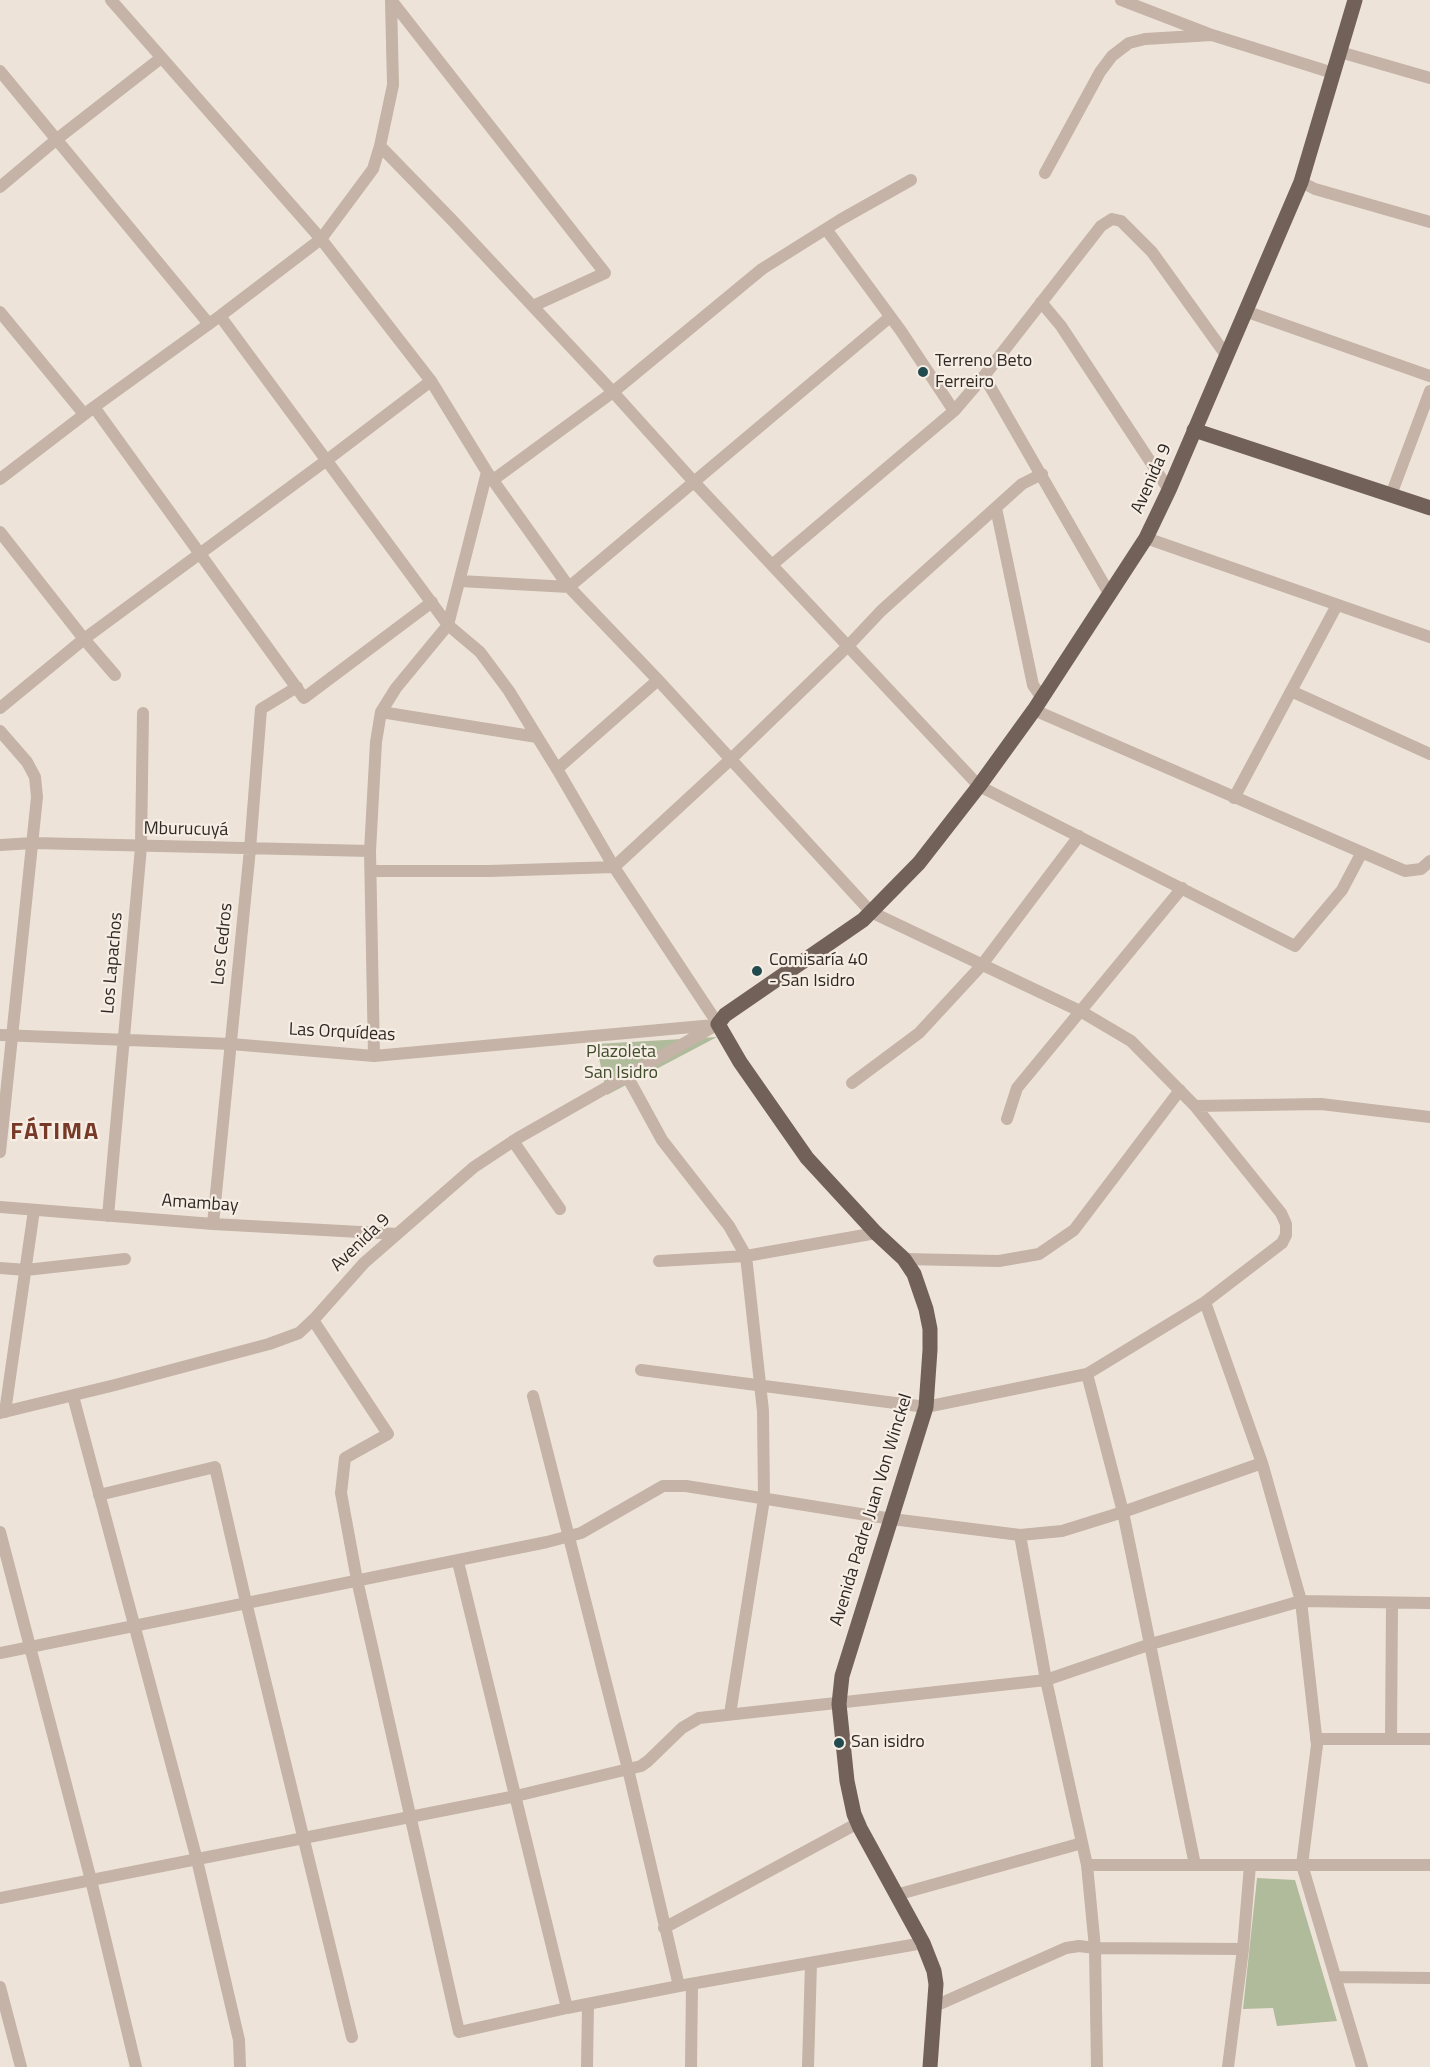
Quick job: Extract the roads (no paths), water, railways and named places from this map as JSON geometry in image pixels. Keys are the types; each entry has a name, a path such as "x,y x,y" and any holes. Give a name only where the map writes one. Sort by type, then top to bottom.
{"main road":[{"name":"Avenida 9","path":"872,912 919,863 979,786 1038,704 1146,538 1169,490 1301,182 1355,0"},
{"path":"1194,430 1430,508"},
{"path":"718,1024 725,1015 872,912"},
{"name":"Avenida Padre Juan Von Winckel","path":"718,1024 790,1137 876,1233 904,1259 921,1290 930,1329 926,1407 842,1676 839,1704 847,1781 858,1823 923,1943 934,1971 936,1984 930,2067"}],"street":[{"path":"111,0 321,239 431,381 490,476 569,587 872,912 981,966 1082,1012 1131,1041 1195,1106 1281,1213 1286,1224 1286,1235 1282,1243 1206,1302 1086,1374 926,1407 640,1370"},
{"path":"0,479 89,410 220,316 321,239 373,169 380,146 393,85 391,0 604,273 533,306"},
{"path":"1121,0 1212,36 1333,73"},
{"path":"1045,173 1100,72 1112,56 1129,43 1144,39 1212,36"},
{"path":"1340,52 1430,78"},
{"path":"0,188 57,139 160,58"},
{"path":"0,71 209,324"},
{"path":"380,146 533,306 694,482 979,786 1295,946 1342,890 1361,854"},
{"path":"374,1056 370,851 376,742 381,712 396,688 448,625 490,476 613,392 762,269 911,180"},
{"path":"1301,182 1315,189 1430,222"},
{"path":"773,564 954,411 1101,226 1112,219 1121,221 1152,252 1226,355"},
{"path":"826,229 901,331 954,411"},
{"path":"1041,302 1061,326 1169,490"},
{"path":"1245,311 1430,376"},
{"path":"0,312 89,410 200,553 304,698 432,602"},
{"path":"220,316 448,625 480,652 509,691 614,867 718,1024"},
{"path":"460,581 569,587 890,317"},
{"path":"984,376 1110,595"},
{"path":"0,708 84,639 431,381"},
{"path":"1391,495 1430,391"},
{"path":"371,871 489,871 614,867 731,759 881,611 1022,484 1041,474"},
{"path":"996,508 1038,704 1234,798 1361,854 1405,871 1421,869 1430,861"},
{"path":"0,532 115,675"},
{"path":"1146,538 1430,637"},
{"path":"1234,798 1336,605"},
{"path":"557,769 658,680"},
{"name":"Los Cedros","path":"213,1224 250,849 261,709 297,687"},
{"path":"1291,690 1430,754"},
{"path":"381,712 537,736"},
{"name":"Los Lapachos","path":"108,1216 141,847 143,713"},
{"path":"0,732 27,762 35,777 37,797 33,843 6,1035 0,1152"},
{"path":"852,1083 919,1033 981,966 1079,836"},
{"name":"Mburucuyá","path":"0,844 370,851"},
{"path":"1007,1119 1017,1088 1182,888"},
{"name":"Las Orquídeas","path":"6,1035 231,1044 374,1056 718,1024"},
{"name":"Avenida 9","path":"2,1413 269,1344 299,1333 364,1263 474,1167 513,1141 718,1024"},
{"path":"627,1076 662,1140 729,1226 746,1256 763,1411 764,1498 730,1713"},
{"path":"904,1259 999,1261 1039,1254 1074,1230 1180,1090"},
{"path":"1195,1106 1321,1104 1430,1117"},
{"path":"513,1141 560,1209"},
{"name":"Amambay","path":"0,1207 213,1224 397,1234"},
{"path":"2,1413 34,1210"},
{"path":"659,1261 746,1256 876,1233"},
{"path":"0,1269 26,1269 125,1258"},
{"path":"1206,1302 1262,1463 1301,1601 1316,1739 1302,1865 1362,2067"},
{"path":"313,1320 388,1434 345,1458 341,1493 357,1580 459,2032 679,1986 923,1943"},
{"path":"1086,1374 1123,1512 1195,1865"},
{"path":"73,1396 197,1860 239,2040 240,2067"},
{"path":"533,1396 567,1537 628,1769 679,1986"},
{"path":"0,1653 246,1602 458,1562 567,1537 581,1533 663,1486 686,1486 892,1519 1020,1535 1062,1532 1262,1463"},
{"path":"99,1495 215,1467 352,2037"},
{"path":"0,1532 91,1880 136,2067"},
{"path":"1020,1535 1046,1680 1087,1865 1095,1948 1097,2067"},
{"path":"458,1562 567,2008"},
{"path":"0,1898 516,1796 641,1766 681,1728 699,1718 1046,1680 1151,1644 1301,1601 1430,1603"},
{"path":"1391,1739 1392,1603"},
{"path":"1316,1739 1430,1739"},
{"path":"664,1928 858,1823"},
{"path":"896,1894 1082,1843"},
{"path":"1087,1865 1430,1865"},
{"path":"1228,2067 1243,1949 1250,1865"},
{"path":"935,2006 1066,1948 1079,1946 1243,1949"},
{"path":"808,2067 811,1963"},
{"path":"1335,1977 1430,1978"},
{"path":"691,2067 692,1984"},
{"path":"0,1988 21,2067"},
{"path":"587,2067 588,2004"}],"place":[{"name":"Terreno Beto Ferreiro","path":"923,372"},
{"name":"Comisaría 40 - San Isidro","path":"757,971"},
{"name":"San isidro","path":"839,1743"}],"district":[{"name":"FÁTIMA","path":"55,1133"}],"park label":[{"name":"Plazoleta San Isidro","path":"621,1063"}]}
